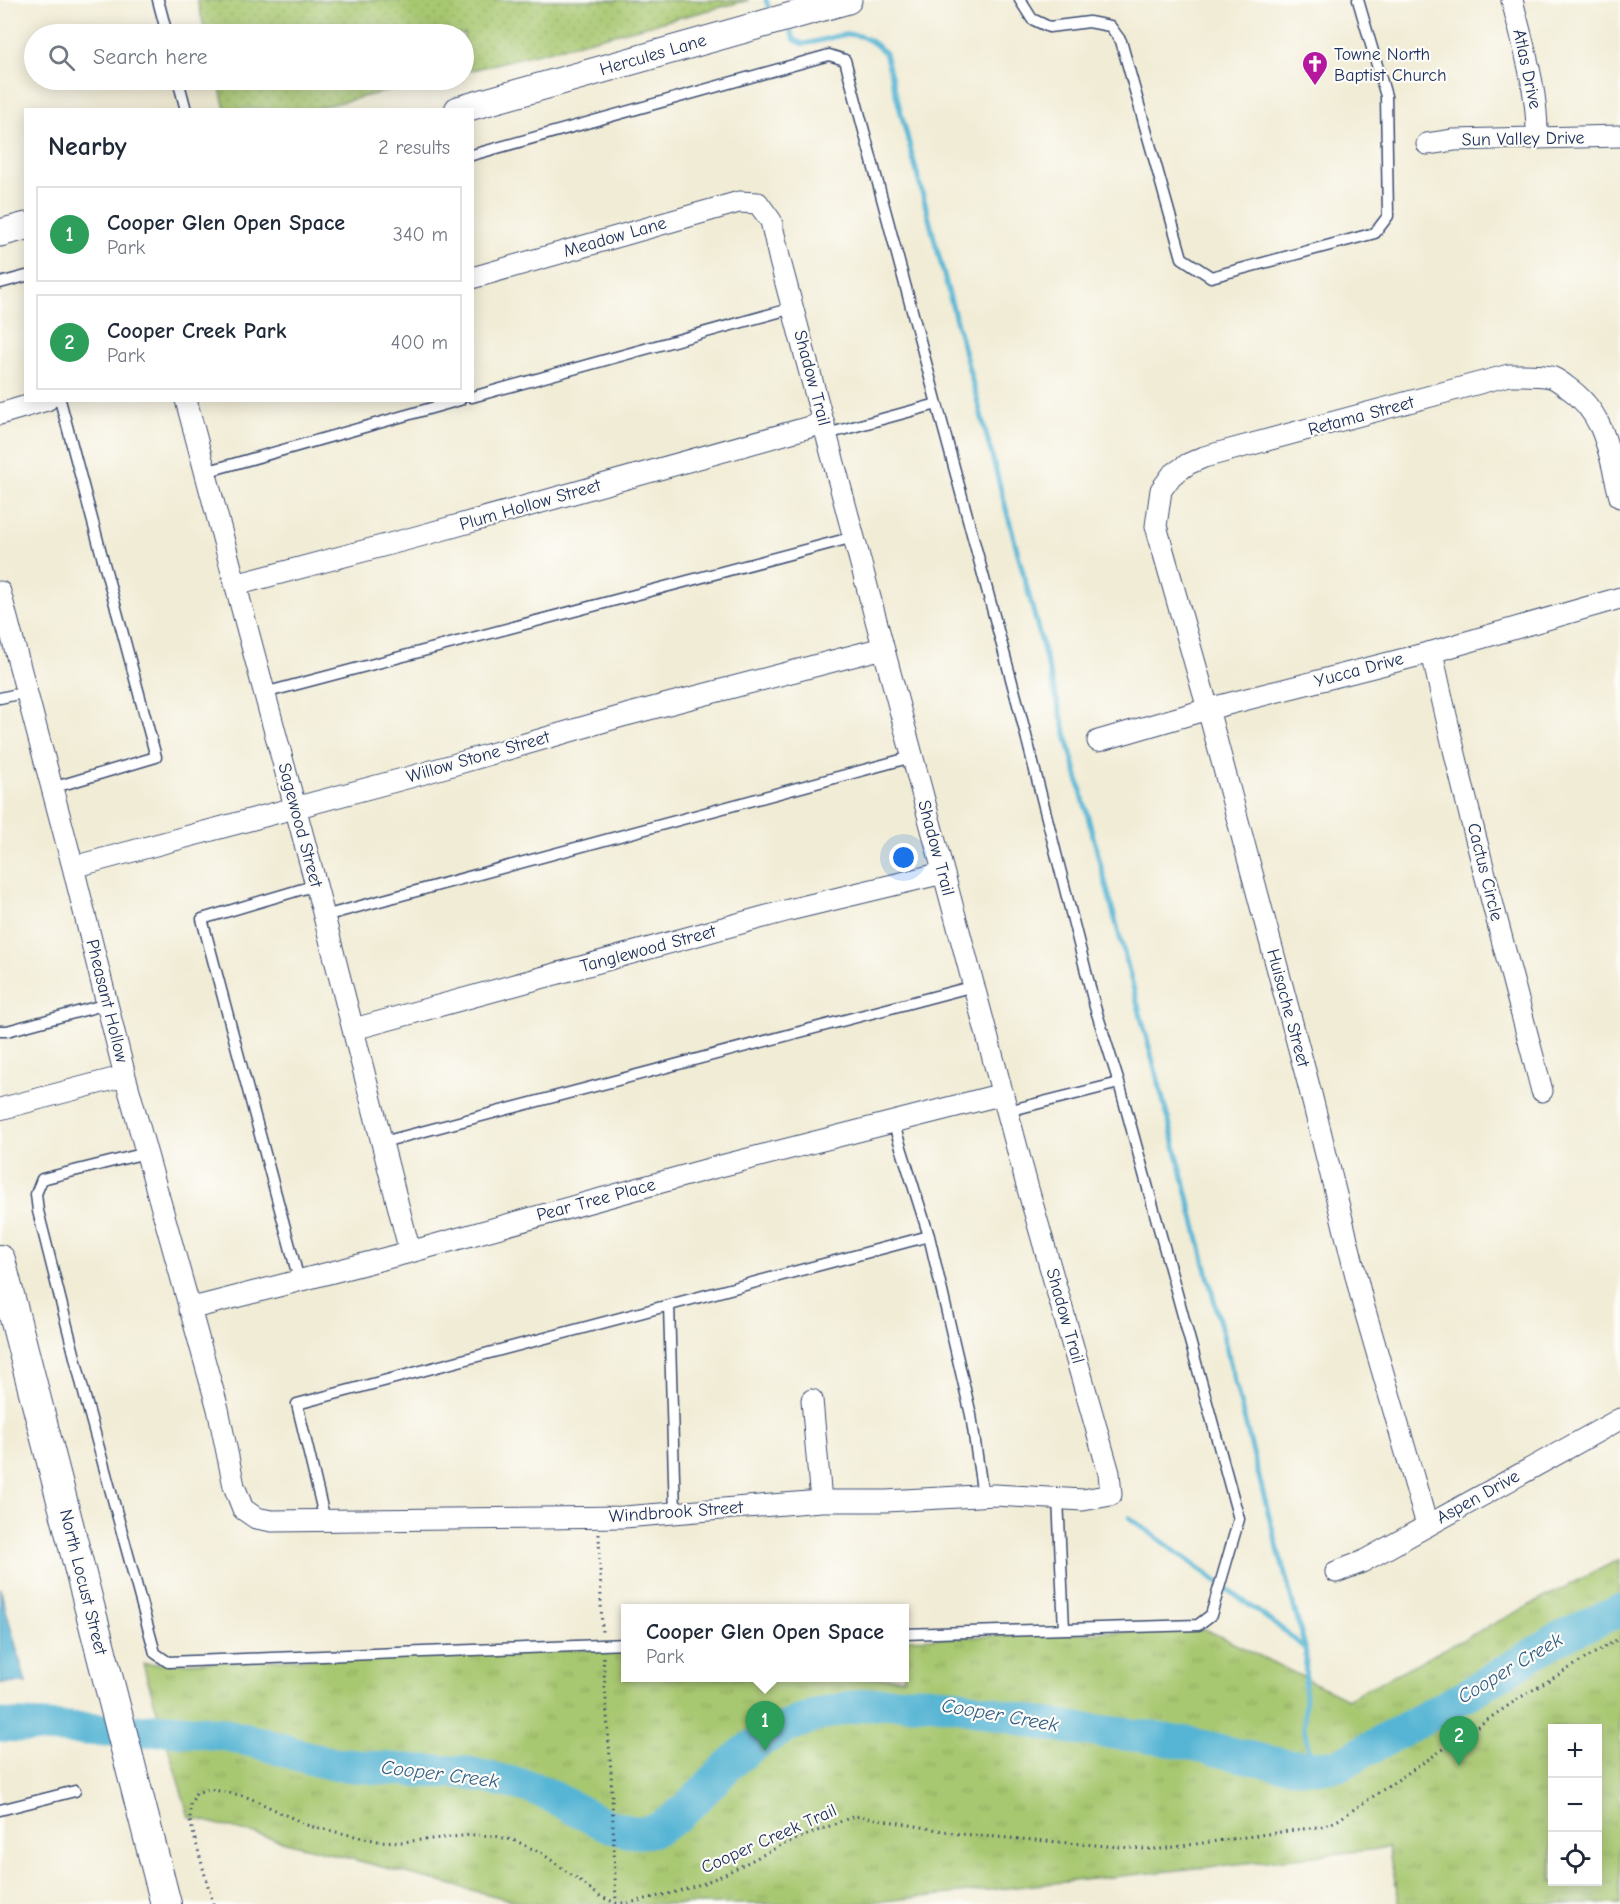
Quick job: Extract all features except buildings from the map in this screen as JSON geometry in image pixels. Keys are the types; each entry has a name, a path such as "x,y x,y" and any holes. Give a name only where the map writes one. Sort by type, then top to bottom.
{"main road":[{"name":"North Locust Street","path":"0,1260 5,1296 162,1903"}],"street":[{"name":"Hercules Lane","path":"465,108 848,0"},
{"name":"Atlas Drive","path":"1512,0 1538,115 1537,138"},
{"name":"Sun Valley Drive","path":"1427,144 1454,140 1620,136"},
{"name":"Meadow Lane","path":"474,277 739,202 758,203"},
{"name":"Shadow Trail","path":"758,203 771,221 1028,1189 1110,1473 1111,1495"},
{"path":"0,233 24,227"},
{"name":"Retama Street","path":"1161,490 1172,475 1204,457 1509,375 1532,375 1554,378 1587,402 1596,415 1606,440 1620,497"},
{"path":"0,414 40,402"},
{"name":"Sagewood Street","path":"187,402 296,807 410,1252"},
{"name":"Plum Hollow Street","path":"235,585 825,428"},
{"name":"Huisache Street","path":"1161,490 1156,526 1209,709 1310,1090 1363,1304 1427,1525"},
{"name":"Pheasant Hollow","path":"0,592 3,618 27,692 125,1076 218,1409 234,1486 243,1509"},
{"name":"Yucca Drive","path":"1098,741 1209,709 1432,652 1620,598"},
{"name":"Willow Stone Street","path":"73,867 414,776 626,715 883,648"},
{"name":"Cactus Circle","path":"1432,652 1475,838 1542,1091"},
{"name":"Tanglewood Street","path":"354,1029 789,910 943,873"},
{"path":"0,1109 125,1076"},
{"name":"Pear Tree Place","path":"189,1309 410,1252 705,1170 893,1122 1006,1102"},
{"path":"812,1400 821,1501"},
{"name":"Aspen Drive","path":"1336,1572 1362,1562 1620,1419"},
{"name":"Windbrook Street","path":"243,1509 256,1518 272,1521 624,1517 821,1501 886,1501 983,1496 1083,1500 1111,1495"}],"lane":[{"path":"158,0 164,24"},
{"path":"1020,0 1032,19 1049,27 1089,22 1110,26 1121,41 1182,258 1211,278 1375,233 1388,216 1386,96 1358,0"},
{"path":"474,154 829,55 845,60 1020,711 1095,1007 1119,1083 1239,1519 1211,1615 1198,1625 909,1634"},
{"path":"181,90 185,108"},
{"path":"0,283 24,277"},
{"path":"474,396 793,308"},
{"path":"52,789 156,757 61,402"},
{"path":"205,472 453,402"},
{"path":"825,428 937,404"},
{"path":"264,693 854,537"},
{"path":"0,698 27,692"},
{"path":"324,916 912,757"},
{"path":"299,1280 202,919 316,885"},
{"path":"383,1142 974,986"},
{"path":"0,1031 8,1031 107,1004"},
{"path":"1006,1102 1119,1083"},
{"path":"893,1122 929,1236 970,1415 983,1496"},
{"path":"146,1153 42,1179 36,1194 38,1211 85,1397 155,1653 168,1662 621,1644"},
{"path":"326,1520 297,1404 929,1236"},
{"path":"669,1305 675,1513"},
{"path":"1058,1498 1064,1629"},
{"path":"0,1810 75,1791"}],"path":[{"name":"Cooper Creek Trail","path":"616,1903 638,1902 704,1882 723,1875 782,1845 852,1817 861,1816 960,1834 1144,1849 1160,1849 1324,1826 1338,1820 1521,1697 1620,1638"},
{"path":"213,1904 189,1810 196,1793 209,1789 250,1798 309,1826 378,1840 401,1842 472,1835 495,1836 516,1841 543,1854 595,1893 616,1903 611,1772"}],"green space":[{"path":"197,0 749,0 474,69 474,24 203,24"},
{"path":"220,90 392,90 317,108 225,108"},
{"path":"1620,1559 1620,1904 1400,1904 1388,1848 855,1904 526,1904 189,1817 143,1664 621,1648 621,1682 909,1682 909,1639 1205,1629 1347,1699"}],"water":[{"path":"0,1588 26,1683 0,1683"}],"waterway":[{"path":"766,0 768,6"},
{"path":"791,32 795,40 803,44 836,36 864,37 885,53 1169,1122 1270,1520 1305,1647 1304,1727 1309,1752 1319,1768"},
{"path":"1130,1518 1286,1632 1304,1648"},
{"name":"Cooper Creek","path":"140,1731 169,1729 222,1734 335,1764 468,1773 531,1787 593,1819 624,1830 639,1832 654,1830 672,1820 745,1751 766,1737 789,1726 837,1710 888,1703 930,1702 963,1706 1044,1724 1187,1743 1282,1764 1320,1767 1339,1765 1468,1694 1559,1638 1620,1610"},
{"name":"Cooper Creek","path":"0,1725 106,1730"}],"place":[{"name":"Towne North Baptist Church","path":"1315,87"},
{"name":"Cooper Glen Open Space","path":"765,1751"},
{"name":"Cooper Creek Park","path":"1459,1766"}]}
